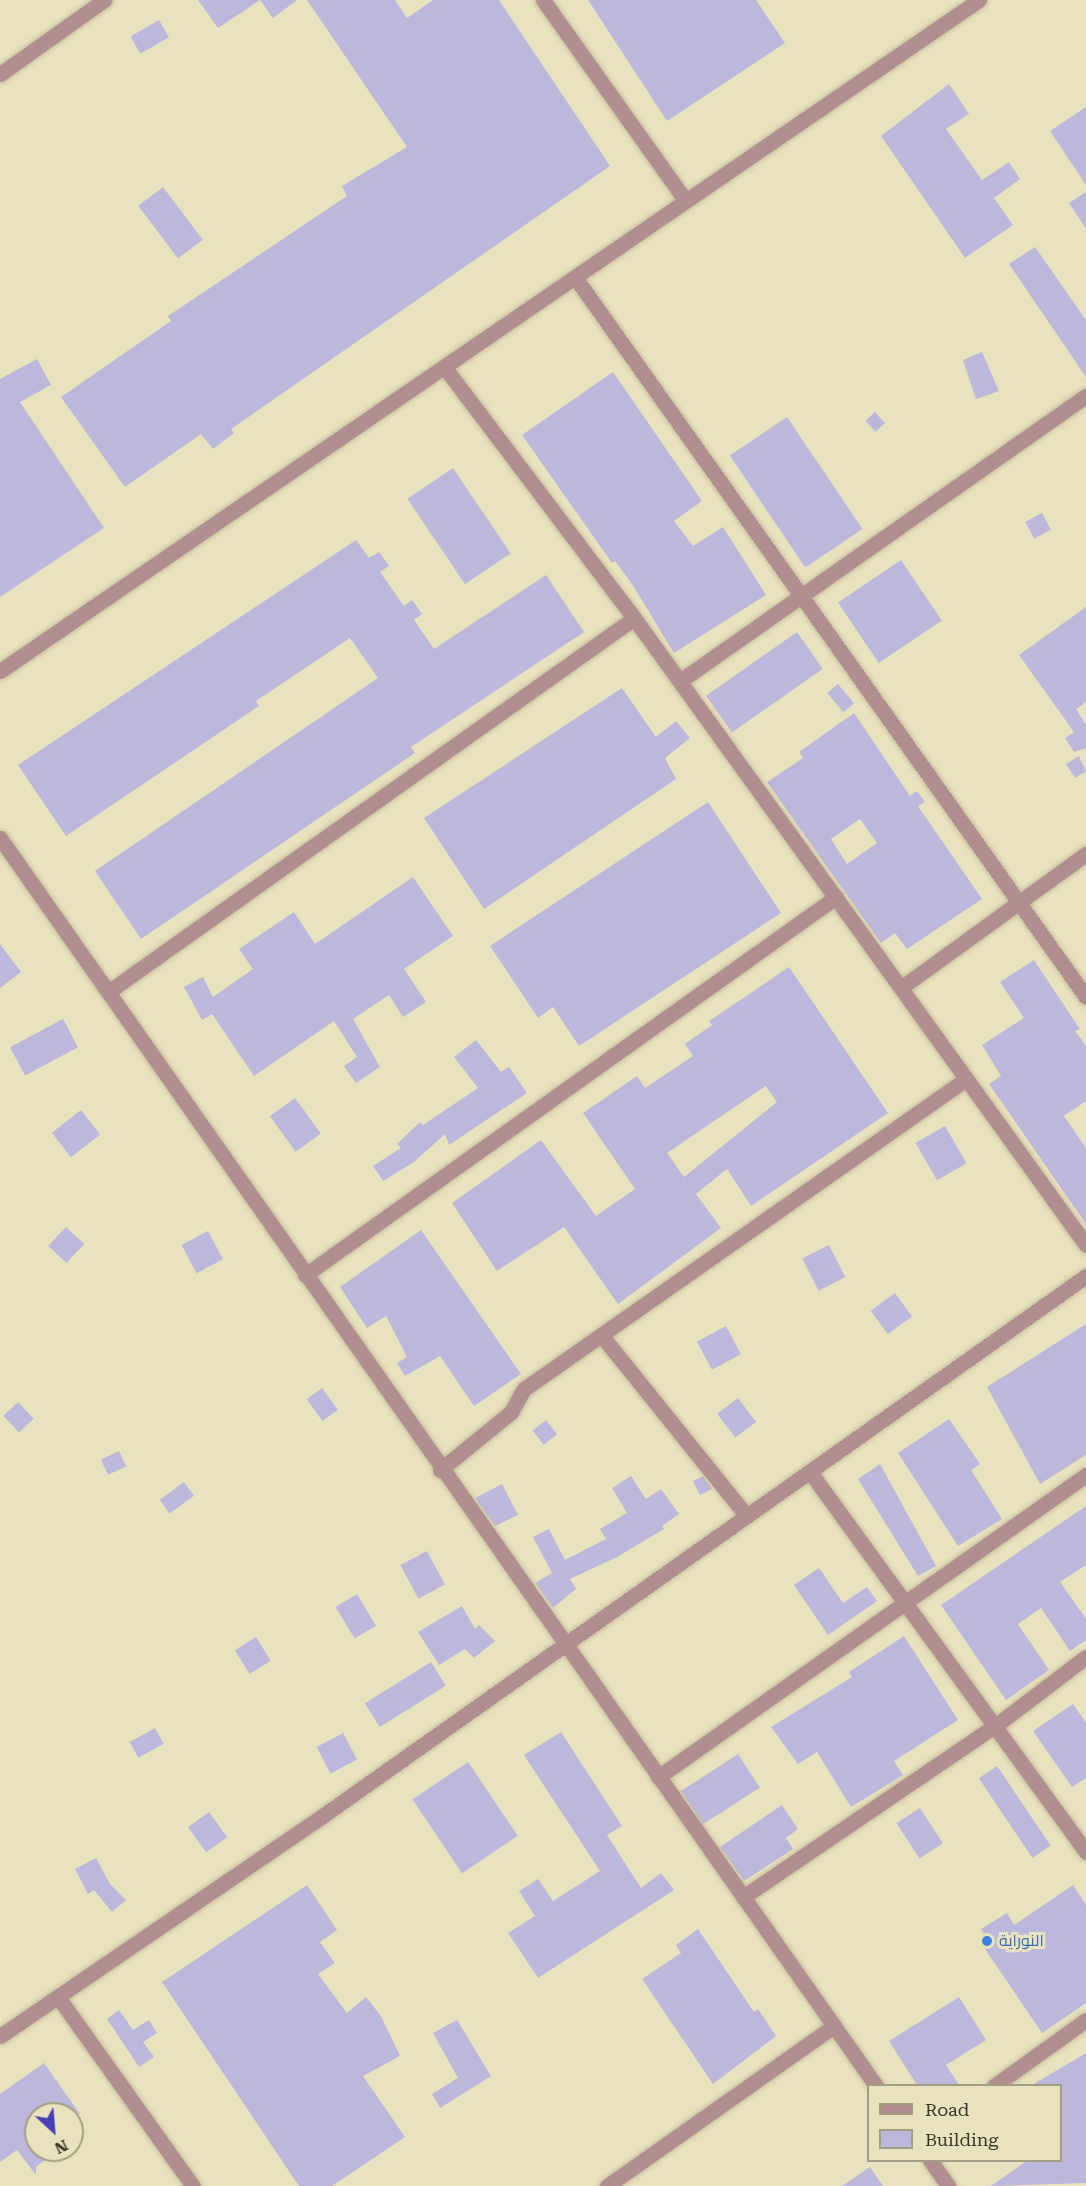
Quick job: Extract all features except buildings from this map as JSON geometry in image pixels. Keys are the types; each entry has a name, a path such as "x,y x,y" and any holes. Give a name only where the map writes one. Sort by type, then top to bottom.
{"street":[{"path":"0,74 104,0"},
{"path":"543,0 685,200"},
{"path":"0,671 577,280 685,200 972,2"},
{"path":"577,280 1086,997"},
{"path":"445,368 634,618 1086,1245"},
{"path":"680,681 1086,396"},
{"path":"108,992 634,618"},
{"path":"0,838 440,1470 875,2084"},
{"path":"902,987 1086,854"},
{"path":"305,1275 836,897"},
{"path":"440,1470 511,1412 525,1389 966,1078"},
{"path":"0,2036 321,1817 563,1642 810,1472 1086,1276"},
{"path":"602,1336 746,1515"},
{"path":"810,1472 1086,1852"},
{"path":"658,1777 1086,1475"},
{"path":"743,1897 995,1726 1086,1657"},
{"path":"58,1997 193,2186"},
{"path":"995,2084 1086,2020"},
{"path":"607,2186 834,2026"},
{"path":"931,2162 948,2186"}],"place":[{"name":"النوراية","path":"987,1941"}]}
